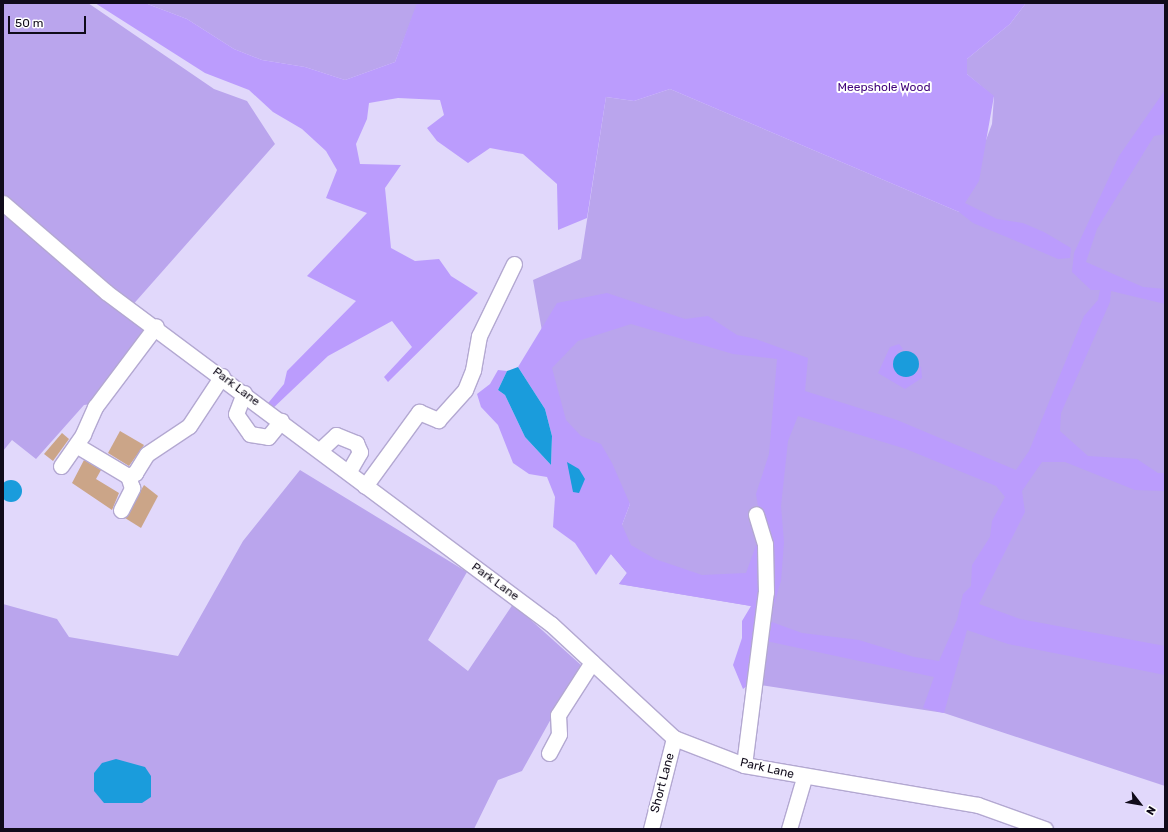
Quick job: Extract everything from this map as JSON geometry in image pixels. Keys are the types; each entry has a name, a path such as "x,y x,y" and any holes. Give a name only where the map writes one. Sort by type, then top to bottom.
{"street":[{"name":"Park Lane","path":"3,203 106,292 156,326 349,471 418,529 519,598 592,662 674,738 744,765 804,778 978,805 1045,829"},
{"path":"365,486 419,412 438,420 465,390 473,370 479,336 514,264"},
{"path":"61,466 76,445 95,407 156,326"},
{"path":"128,476 135,473 147,454 189,426 222,376"},
{"path":"244,393 236,414 250,434 268,437 281,421"},
{"path":"320,450 336,435 356,443 360,452 349,471"},
{"path":"76,445 128,476 132,488 121,510"},
{"path":"744,765 766,592 765,544 756,514"},
{"path":"549,753 559,734 558,715 592,662"},
{"name":"Short Lane","path":"651,829 674,738"},
{"path":"789,829 804,778"}],"shaded area":[{"path":"3,3 88,3 214,89 247,101 275,144 130,308 156,326 92,404 84,405 36,459 12,440 3,451"},
{"path":"145,3 418,3 395,62 345,80 305,67 262,60 234,49 187,19"},
{"path":"1026,3 1165,3 1165,786 944,713 741,682 751,606 619,584 627,573 611,554 630,504 567,438 552,388 533,280 581,259 606,97 634,101 670,89 959,212 992,124 994,97 967,74 967,59 1010,24"},
{"path":"300,470 467,572 428,640 468,671 513,604 581,665 522,771 498,780 474,829 3,829 3,604 57,619 69,637 178,656 243,541"}],"green space":[{"name":"Meepshole Wood","path":"95,3 145,3 187,19 234,49 262,60 305,67 345,80 395,62 417,3 1026,3 1010,24 967,59 967,74 994,96 979,181 965,203 997,219 1023,223 1044,232 1071,248 1070,258 1058,259 973,223 959,212 670,89 634,101 606,97 587,218 558,230 557,184 523,154 490,148 468,163 437,141 427,128 444,115 440,100 398,98 369,103 367,119 356,144 360,164 401,165 385,188 391,248 415,261 439,259 451,276 478,293 388,382 384,377 412,347 392,321 328,356 269,412 264,408 284,384 287,371 356,301 307,276 367,213 326,198 337,170 326,151 302,129 273,112 249,90 205,73"},
{"path":"1165,90 1165,134 1154,136 1097,229 1086,262 1143,287 1165,289 1165,304 1111,291 1110,302 1061,413 1060,431 1088,456 1137,459 1158,473 1165,473 1165,491 1135,490 1065,462 1042,462 1022,491 1025,512 979,604 1020,619 1165,646 1165,675 1008,644 967,630 944,713 923,708 934,677 766,641 756,679 743,689 733,665 742,638 742,621 751,606 619,584 627,573 611,554 596,575 575,543 553,527 555,497 547,477 529,474 513,463 498,425 481,407 477,394 490,384 498,370 507,371 498,390 505,395 525,437 551,465 552,436 545,409 518,367 557,303 607,293 685,319 708,316 737,335 756,339 808,358 805,391 897,420 1016,470 1029,451 1084,316 1098,300 1100,290 1091,290 1072,272 1074,253 1119,156","holes":["631,324 733,354 777,359 769,454 756,494 762,529 746,573 702,575 655,559 631,545 622,525 630,504 612,463 601,444 581,436 566,420 552,368 578,341","798,416 906,449 996,486 1005,497 992,521 990,537 972,565 971,586 963,594 957,620 939,661 914,657 859,640 802,633 769,621 781,581 784,542 781,506 788,441"]},
{"path":"899,344 903,349 897,352 918,373 921,366 922,378 905,389 878,373 890,347"}],"water":[{"path":"906,351 916,354 919,364 916,374 906,377 896,374 893,364 896,354"},
{"path":"518,367 545,409 552,436 551,465 525,437 505,395 498,390 507,371"},
{"path":"567,462 579,469 585,479 579,493 573,492"},
{"path":"11,480 15,481 21,487 21,495 15,501 11,502 7,501 1,495 0,491 1,487 7,481"},
{"path":"116,759 145,767 151,776 151,797 142,803 104,803 94,791 94,773 102,763"}],"building":[{"path":"120,431 144,445 129,466 108,453"},
{"path":"62,433 69,439 53,461 44,454"},
{"path":"84,460 101,470 96,479 119,493 112,510 72,483"},
{"path":"144,485 158,496 141,528 125,518"}]}
